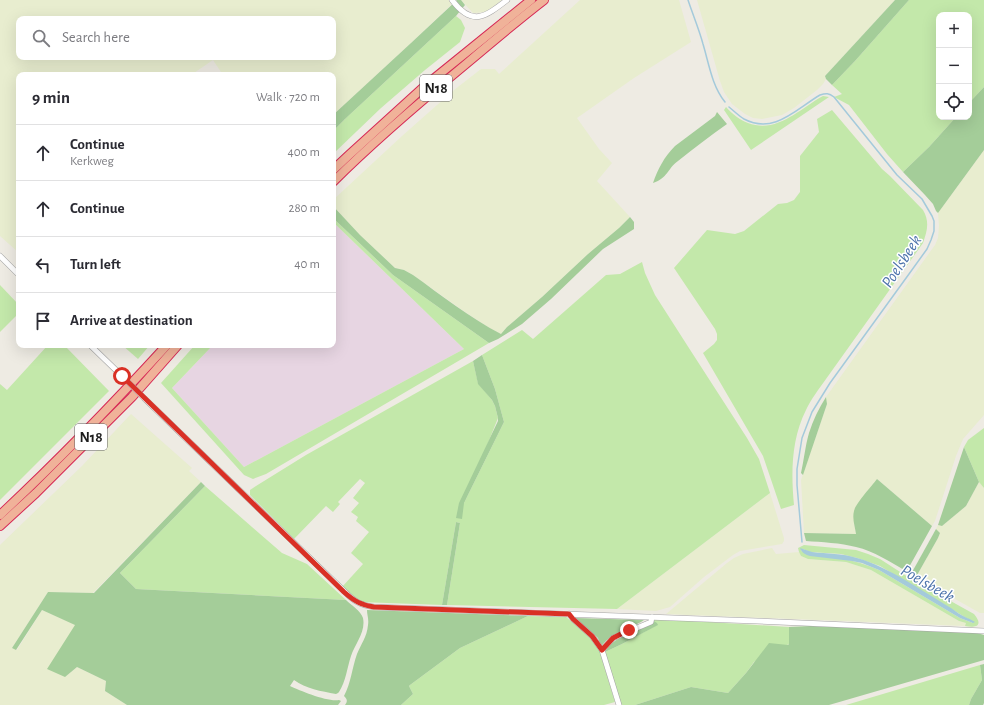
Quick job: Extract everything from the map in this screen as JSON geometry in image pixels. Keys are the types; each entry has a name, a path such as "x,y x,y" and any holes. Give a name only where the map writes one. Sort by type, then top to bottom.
{"highway":[{"name":"N18","path":"336,167 426,85 531,0"},
{"name":"N18","path":"336,179 355,160 426,97 544,0"},
{"name":"N18","path":"0,515 30,488 125,391 164,348"},
{"name":"N18","path":"0,526 36,493 132,397 175,348"}],"street":[{"path":"452,0 463,13 479,16 488,14 507,0"},
{"path":"0,256 16,272"},
{"path":"93,348 344,592 361,604 374,607 984,631"},
{"path":"569,614 592,636 602,650 619,705"},
{"path":"602,650 613,638 651,622 652,617"}],"shaded area":[{"path":"336,225 464,349 244,467 172,388 210,348 336,348"}],"green space":[{"path":"0,0 449,0 452,4 336,112 336,72 221,72 213,60 195,72 16,72 16,250 0,236"},
{"path":"457,0 461,0 465,5 456,16 336,128 336,112"},
{"path":"461,0 502,0 487,12 473,13"},
{"path":"580,0 679,0 691,42 634,78 577,118 599,149 612,163 597,181 630,217 501,334 465,312 413,275 404,270 395,268 360,235 336,209 336,197 454,90 481,69 495,69 499,74"},
{"path":"697,0 895,0 825,76 826,79 817,90 794,108 782,115 762,119 753,118 745,114 732,104 724,92"},
{"path":"895,0 909,0 832,85 825,76"},
{"path":"909,0 984,0 984,87 972,100 972,12 936,12 936,120 953,120 929,147 903,172 849,105 834,97 842,94 832,85"},
{"path":"456,16 461,20 465,28 460,42 381,108 336,151 336,128"},
{"path":"984,87 984,150 938,213 933,204 903,172 929,147 953,120 972,120 972,100"},
{"path":"823,96 829,97 751,150 724,110 726,107 736,116 748,123 759,126 769,125 778,123"},
{"path":"832,110 882,169 923,210 927,219 926,234 923,243 808,406 797,433 793,457 792,481 794,505 781,509 763,456 703,353 717,340 715,329 674,268 707,230 735,234 744,231 778,204 787,203 794,200 800,192 800,156 819,132 817,119"},
{"path":"717,112 727,124 674,164 662,179 653,183 662,163 671,150 715,116"},
{"path":"984,150 984,415 963,439 935,521 932,526 877,479 854,523 856,534 804,533 801,480 827,404 826,397 935,245 938,238 938,213"},
{"path":"336,209 360,235 395,268 404,270 413,275 467,314 501,334 630,217 634,222 634,229 603,249 551,299 522,324 489,343 393,275 336,221"},
{"path":"336,221 393,275 489,343 266,474 253,479 244,475 161,383 192,348 210,348 172,388 244,467 464,349 336,225"},
{"path":"642,262 645,273 655,295 759,459 770,493 617,609 447,605 460,523 456,522 442,605 360,602 342,587 363,564 351,553 369,532 356,521 358,517 351,512 359,503 353,498 365,483 360,479 338,502 340,504 333,512 326,506 294,539 250,495 250,490 306,455 473,361 478,383 492,400 498,418 464,503 504,422 495,389 482,355 522,330 533,339 606,275 620,274"},
{"path":"0,285 16,302 16,316 0,332"},
{"path":"45,348 67,348 109,391 0,500 0,384 7,390"},
{"path":"125,348 147,348 138,359"},
{"path":"482,355 495,389 504,422 464,503 462,519 456,518 459,503 498,421 495,406 492,400 478,384 473,361"},
{"path":"826,397 827,404 803,475 801,473 806,443 812,423"},
{"path":"131,414 192,468 189,471 201,482 93,593 48,592 12,648 17,650 42,610 76,625 65,677 77,667 106,681 105,691 127,705 0,705 0,545 82,466"},
{"path":"984,428 984,488 979,482 964,447 968,440"},
{"path":"964,447 979,482 966,506 942,526 938,525"},
{"path":"877,479 932,526 906,571 882,557 863,549 838,544 806,541 804,533 856,534 853,520 855,508"},
{"path":"201,482 205,486 120,573 136,589 346,600 360,613 364,623 362,633 351,656 345,679 339,692 336,694 314,689 304,686 294,680 290,686 321,698 339,700 341,701 338,705 127,705 105,691 106,681 77,667 65,677 47,669 75,625 42,610 16,650 12,648 48,592 94,593"},
{"path":"979,482 984,488 984,613 980,613 916,577 938,538 940,533 936,529 938,525 942,526 966,506"},
{"path":"205,486 282,553 307,564 346,600 136,589 120,573"},
{"path":"770,493 784,538 782,544 740,551 704,577 670,607 656,611 617,609"},
{"path":"456,522 460,523 447,605 442,605"},
{"path":"936,529 940,533 938,538 916,577 911,574"},
{"path":"804,545 856,550 880,559 911,579 974,614 977,618 978,624 972,627 965,626 966,623 959,621 871,570 846,562 808,559 801,556 798,548","holes":["803,549 810,552 841,554 880,566 973,623 960,618 870,566 851,560 801,551"]},
{"path":"772,548 776,554 799,552 801,556 808,559 846,562 871,570 959,621 967,623 965,626 666,614 734,558 743,554"},
{"path":"367,610 528,616 460,648 410,685 409,686 413,694 401,705 345,705 347,700 344,696 357,654 367,629"},
{"path":"528,616 566,617 591,638 599,649 615,702 604,705 401,705 413,694 409,686 410,685 460,648"},
{"path":"575,618 644,620 609,638 601,647 598,638"},
{"path":"661,619 789,627 789,644 754,662 728,693 691,687 635,705 621,705 605,652 657,625 652,620"},
{"path":"652,620 658,625 605,652 612,643 643,627"},
{"path":"810,626 974,632 984,635 984,660 829,705 635,705 691,687 728,693 746,673 769,643 788,645 789,627"},
{"path":"984,664 984,703 983,705 969,705 982,680 980,665"},
{"path":"980,665 982,680 969,705 846,705"}],"water":[{"path":"800,548 812,552 846,555 881,567 975,622 973,623 960,618 879,570 862,563 810,556 804,554"}],"waterway":[{"name":"Poelsbeek","path":"688,0 700,33 714,82 725,102"},
{"name":"Poelsbeek","path":"729,107 744,119 755,123 765,124 784,118 820,95 831,95 897,175 922,199 934,221 934,231 927,249 830,383 812,412 802,438 797,469 802,542"}],"route":[{"path":"122,376 355,601 374,607 569,614 592,636 602,650 613,638 629,630"}]}
